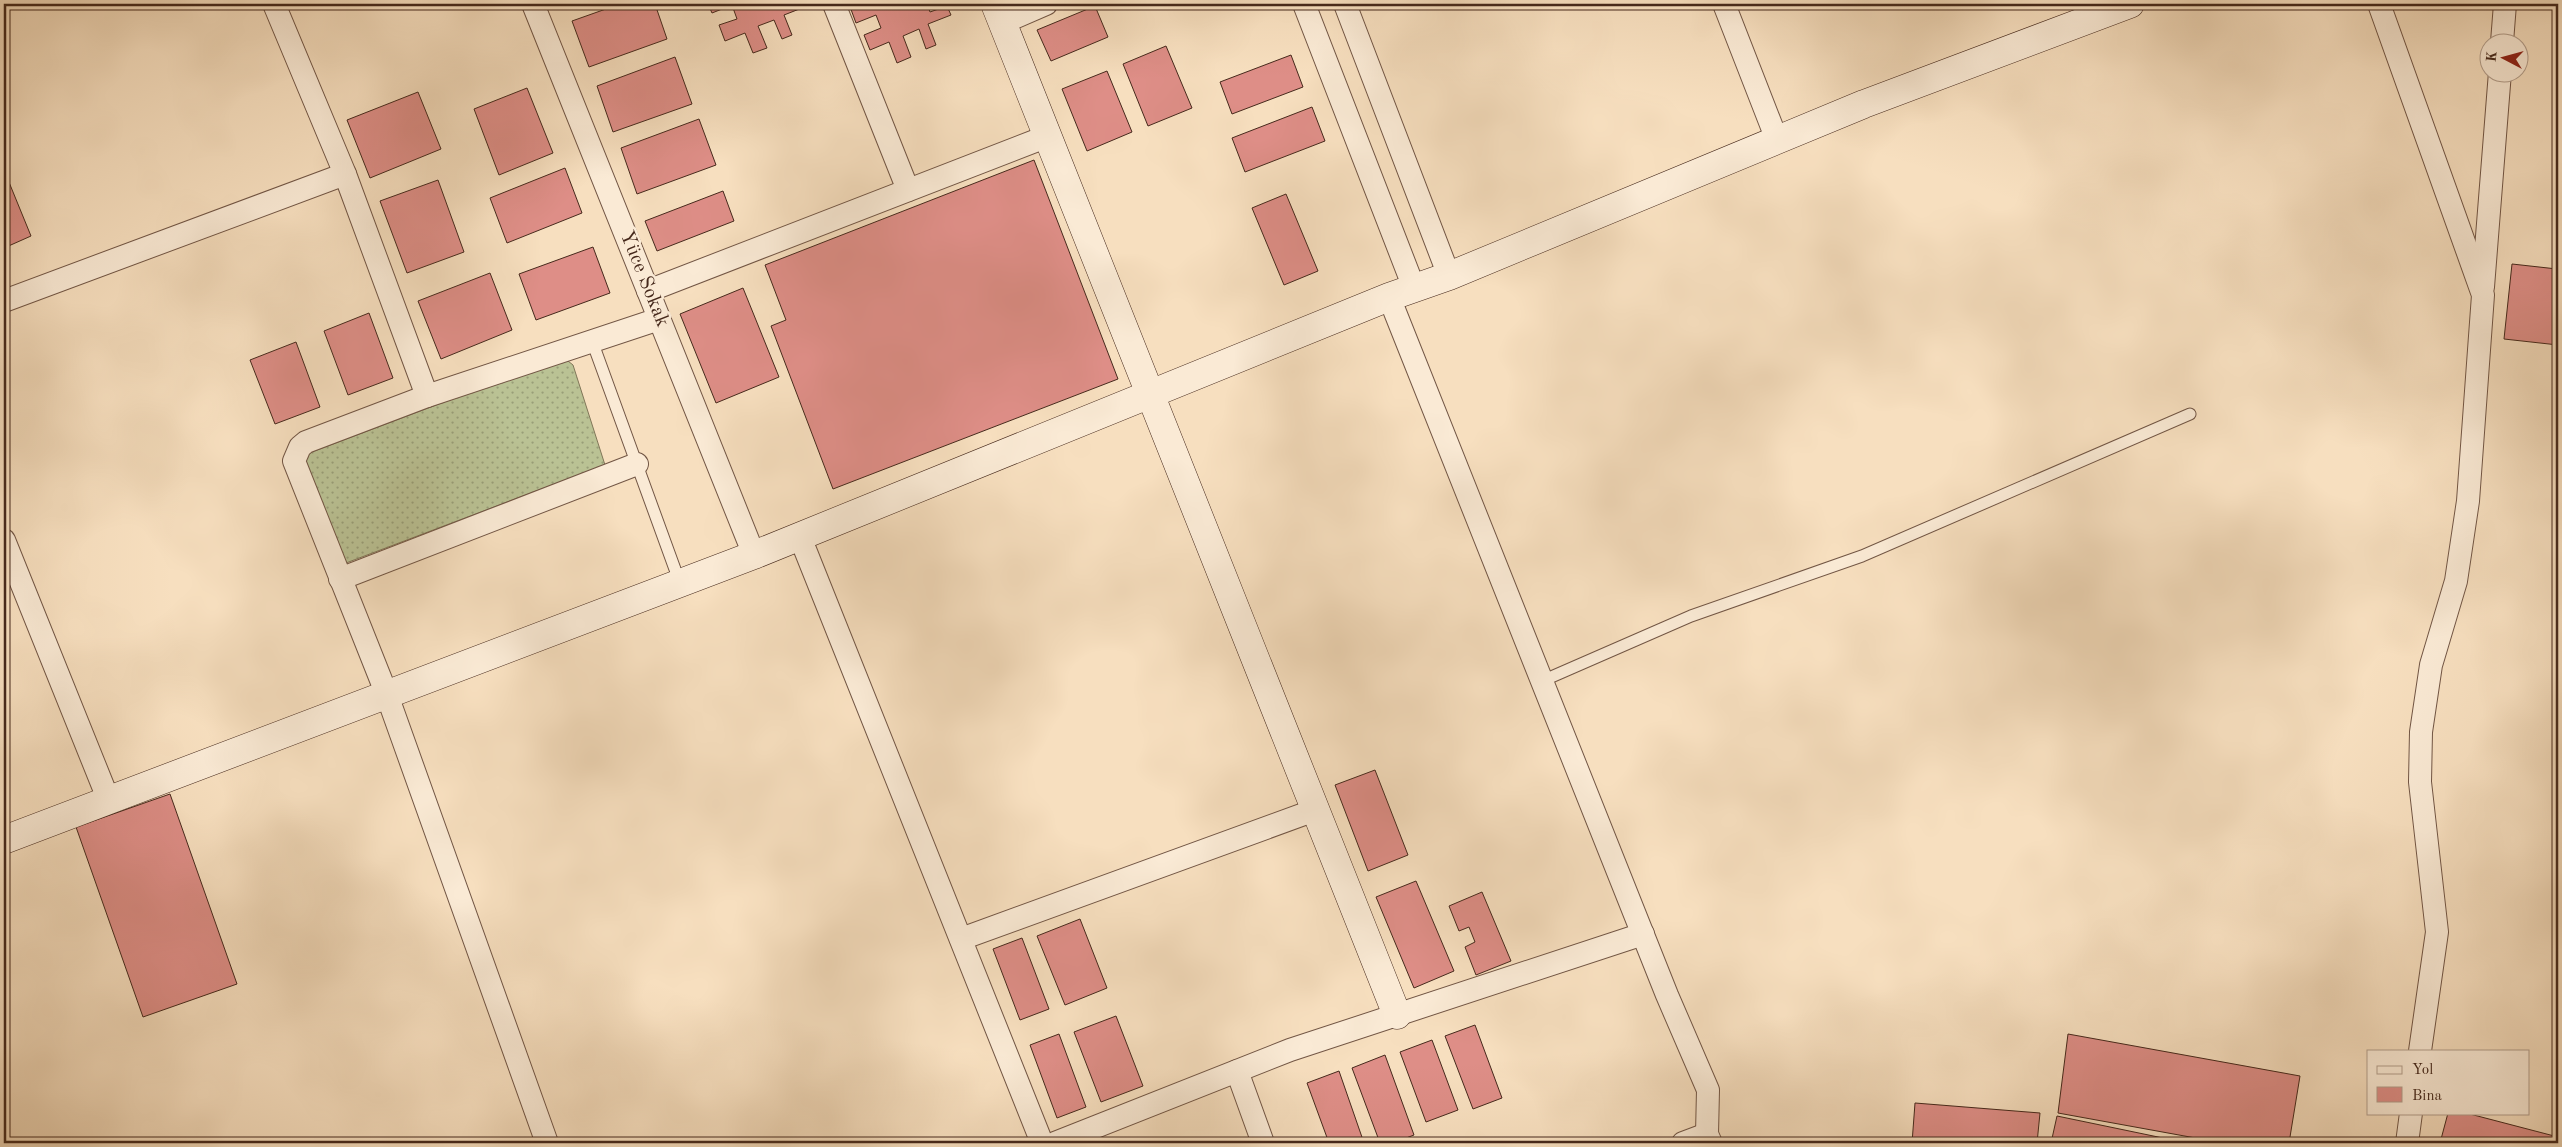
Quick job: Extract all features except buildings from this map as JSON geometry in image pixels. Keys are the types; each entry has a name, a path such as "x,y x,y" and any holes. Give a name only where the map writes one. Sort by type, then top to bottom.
{"street":[{"path":"274,4 345,174 427,396"},
{"name":"Yüce Sokak","path":"533,4 754,555"},
{"path":"834,4 908,190"},
{"path":"1046,4 998,13 1397,1015"},
{"path":"1304,4 1402,293 1542,682 1708,1090 1709,1139 1683,1143"},
{"path":"1344,4 1449,276"},
{"path":"1724,4 1777,140"},
{"path":"4,840 800,537 1150,394 1449,276 1777,140 2130,4"},
{"path":"2379,4 2483,295"},
{"path":"2503,32 2505,4"},
{"path":"2420,1050 2437,932 2420,782 2421,732 2431,665 2456,581 2468,501 2499,82"},
{"path":"648,291 1048,136"},
{"path":"4,300 345,174"},
{"path":"547,1143 387,695 295,468 296,454 306,442 427,396 659,319"},
{"path":"340,578 637,464"},
{"path":"800,537 1042,1143"},
{"path":"4,540 109,801"},
{"path":"961,939 1315,810"},
{"path":"1055,1143 1290,1050 1643,934"},
{"path":"1237,1071 1263,1143"},
{"path":"2407,1143 2411,1114"}],"lane":[{"path":"592,341 680,583"},
{"path":"1542,682 1691,616 1862,556 2190,414"}],"green space":[{"path":"563,357 573,365 605,465 346,563 303,464 304,455"}]}
